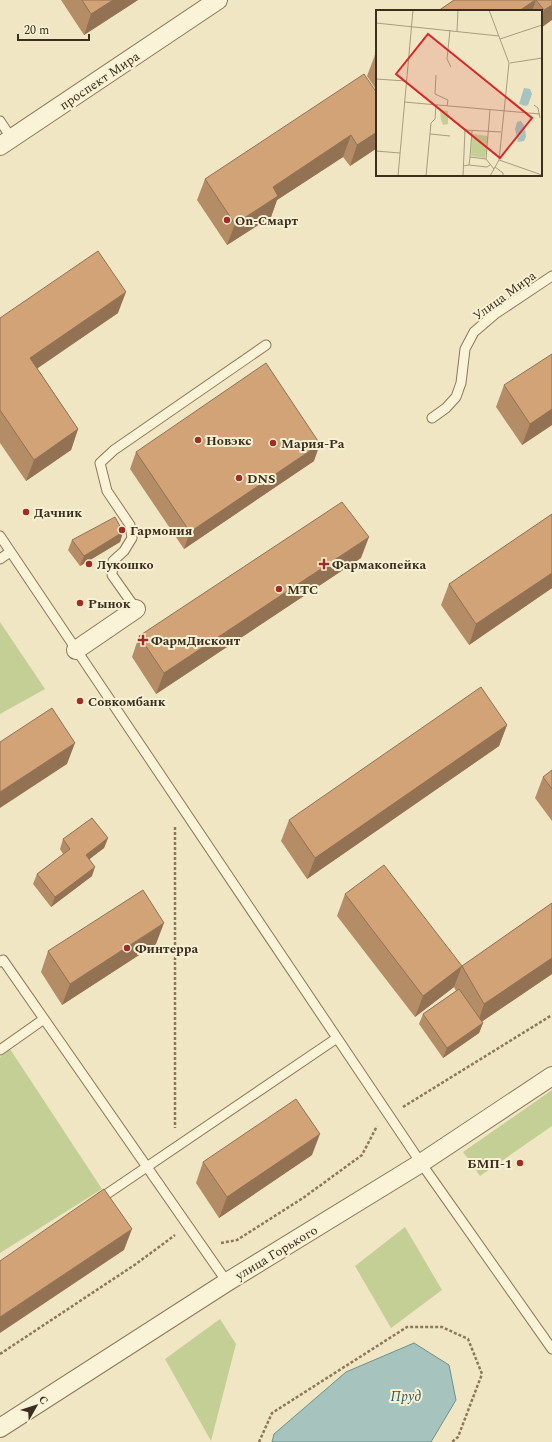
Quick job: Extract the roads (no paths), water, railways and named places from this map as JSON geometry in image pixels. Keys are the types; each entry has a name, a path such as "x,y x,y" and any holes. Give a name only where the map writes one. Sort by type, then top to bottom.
{"street":[{"name":"проспект Мира","path":"6,142 218,0"},
{"path":"76,650 136,608"},
{"name":"улица Горького","path":"0,1428 227,1282 421,1163 552,1076"}],"lane":[{"path":"0,121 6,142"},
{"name":"Улица Мира","path":"432,418 446,408 456,398 461,383 465,349 474,332 495,314 552,276"},
{"path":"136,608 112,575 113,561 124,551 132,538 130,525 107,491 100,463 114,450 266,345"},
{"path":"0,536 421,1163 552,1349"},
{"path":"0,559 10,552"},
{"path":"0,962 3,960 227,1282"},
{"path":"0,1050 44,1019"},
{"path":"90,1206 338,1038"}],"water":[{"name":"Пруд","path":"414,1343 449,1365 456,1400 431,1442 272,1442 274,1434 346,1372"}],"place":[{"name":"On-Смарт","path":"227,220"},
{"name":"Новэкс","path":"198,440"},
{"name":"Мария-Ра","path":"273,443"},
{"name":"DNS","path":"239,478"},
{"name":"Дачник","path":"26,512"},
{"name":"Гармония","path":"122,530"},
{"name":"Лукошко","path":"89,564"},
{"name":"Фармакопейка","path":"324,564"},
{"name":"МТС","path":"279,589"},
{"name":"Рынок","path":"80,603"},
{"name":"ФармДисконт","path":"143,640"},
{"name":"Совкомбанк","path":"80,701"},
{"name":"Финтерра","path":"127,948"},
{"name":"БМП-1","path":"520,1163"}]}
